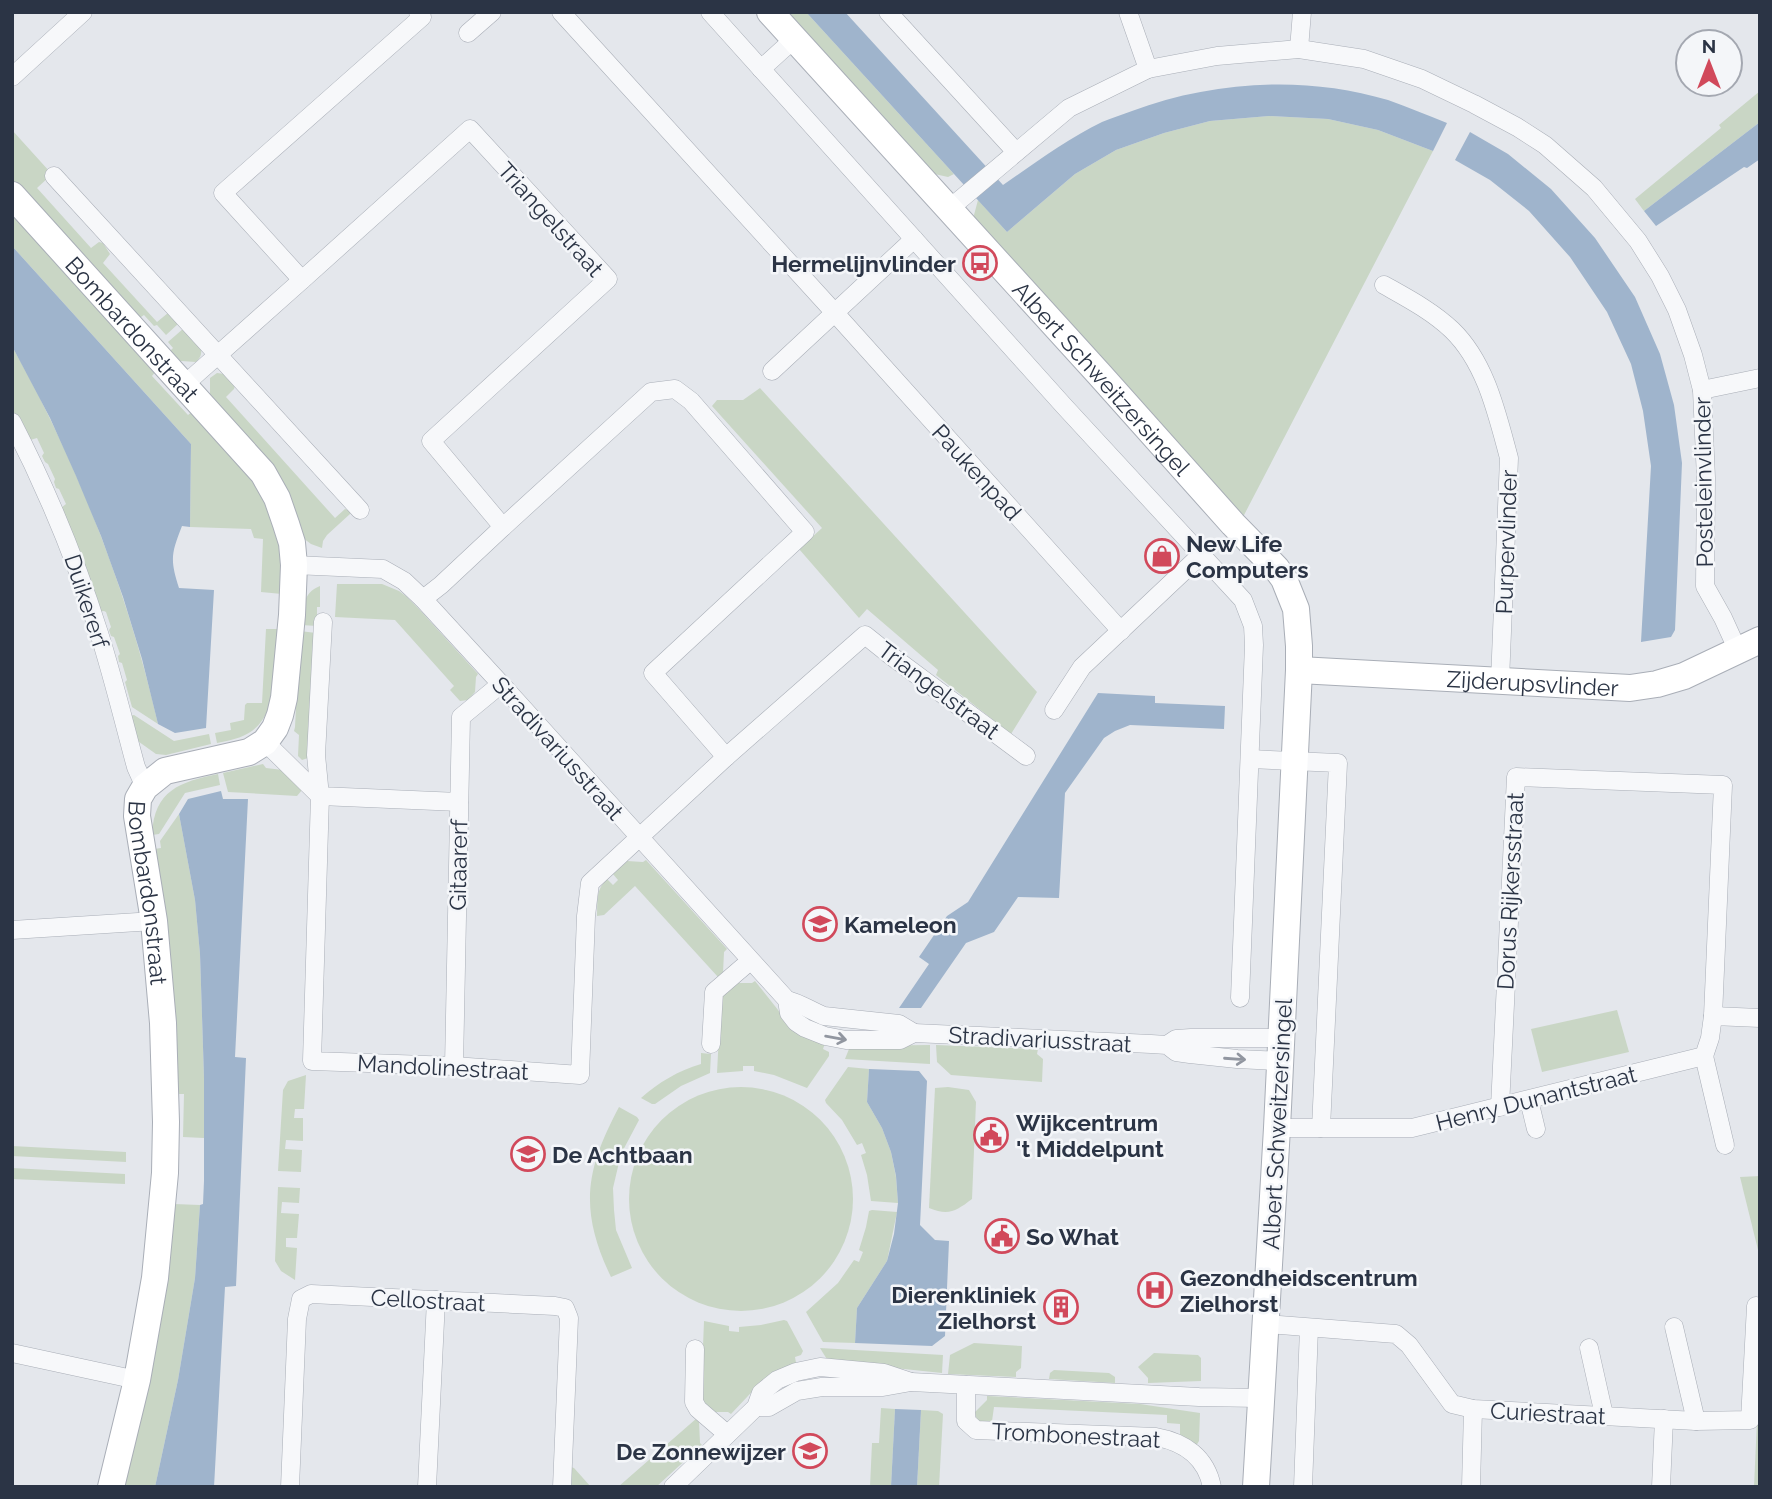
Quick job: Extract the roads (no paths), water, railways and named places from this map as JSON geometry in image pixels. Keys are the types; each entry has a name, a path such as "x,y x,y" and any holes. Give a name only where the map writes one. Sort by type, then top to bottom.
{"street":[{"path":"12,77 83,12"},
{"path":"302,280 223,194 422,17 418,12"},
{"path":"468,33 492,12"},
{"name":"Paukenpad","path":"561,12 1121,631"},
{"name":"Albert Schweitzersingel","path":"710,12 1064,406 1243,600 1253,626 1254,645 1240,998"},
{"name":"Albert Schweitzersingel","path":"770,12 1233,524 1276,568 1284,579 1296,609 1299,646 1278,1128 1256,1487"},
{"path":"888,12 1016,152"},
{"path":"1128,12 1149,69"},
{"path":"949,209 1069,108 1149,69 1217,57 1299,49 1302,12"},
{"path":"761,69 794,38"},
{"name":"Posteleinvlinder","path":"1299,49 1364,59 1395,68 1517,127 1545,145 1594,188 1638,241 1677,310 1702,390 1706,478 1705,586 1723,618 1749,646"},
{"name":"Triangelstraat","path":"184,385 470,129 608,279 431,441 503,527"},
{"name":"Bombardonstraat","path":"54,176 360,510"},
{"name":"Bombardonstraat","path":"12,195 263,473 277,498 286,524 292,542 294,565 284,698 275,728 265,742 249,752 165,771 145,787 138,799 137,816 154,921 163,1023 165,1173 155,1278 137,1380 111,1487"},
{"path":"772,371 914,239"},
{"name":"Purpervlinder","path":"1384,285 1422,306 1451,329 1467,347 1490,394 1500,426 1509,458 1500,681"},
{"path":"1702,390 1760,378"},
{"path":"423,599 651,393 676,389 691,401 805,532 653,673 726,757"},
{"name":"Duikererf","path":"12,422 53,506 74,558 100,635 136,767 145,787"},
{"path":"1054,710 1082,667 1202,554"},
{"name":"Stradivariusstraat","path":"294,565 383,569 404,581 501,684 787,1000 824,1016 900,1024 914,1033 1167,1045 1176,1052 1237,1059 1281,1050"},
{"name":"Mandolinestraat","path":"323,622 316,755 320,796 312,1061 454,1066 580,1075 586,916 590,883 640,838"},
{"name":"Triangelstraat","path":"640,838 726,757 865,635 1026,756"},
{"name":"Zijderupsvlinder","path":"1298,670 1630,688 1684,676 1749,646"},
{"name":"Gitaarerf","path":"454,1066 461,717 501,684"},
{"path":"265,742 320,796 459,802"},
{"name":"Albert Schweitzersingel","path":"1250,760 1338,763 1321,1128"},
{"name":"Dorus Rijkersstraat","path":"1500,1107 1516,777 1723,785 1713,1016"},
{"path":"12,930 154,921"},
{"path":"711,1044 714,992 750,961"},
{"path":"1725,1145 1704,1056 1713,1016 1760,1018"},
{"name":"Henry Dunantstraat","path":"1278,1128 1412,1128 1704,1056"},
{"path":"1529,1100 1536,1129"},
{"name":"Cellostraat","path":"290,1487 297,1319 301,1299 312,1294 565,1308 569,1318 562,1487"},
{"path":"427,1487 436,1300"},
{"name":"Curiestraat","path":"1267,1324 1396,1334 1409,1345 1452,1404 1473,1409 1696,1421 1750,1420 1756,1306"},
{"path":"1674,1327 1696,1421"},
{"path":"1303,1487 1309,1328"},
{"path":"1589,1348 1604,1415"},
{"path":"695,1349 694,1402 698,1409 727,1434"},
{"path":"12,1353 137,1380"},
{"name":"Trombonestraat","path":"673,1487 756,1407 761,1393 777,1380 796,1372 820,1367 884,1373 911,1382 1260,1398"},
{"name":"Trombonestraat","path":"966,1385 966,1421 976,1430 1170,1439 1184,1445 1196,1456 1211,1481"},
{"path":"1471,1487 1473,1409"},
{"path":"1661,1487 1664,1419"}],"water":[{"path":"806,12 845,12 1003,185 1102,122 1163,101 1226,88 1292,85 1356,92 1388,100 1447,123 1433,151 1378,130 1328,119 1269,116 1210,121 1116,150 1075,174 1007,232"},
{"path":"1760,122 1760,159 1656,226 1644,211"},
{"path":"1470,132 1508,154 1551,189 1595,238 1635,297 1660,354 1674,405 1682,463 1675,630 1671,637 1641,642 1651,466 1643,411 1631,364 1607,312 1570,257 1529,211 1490,180 1455,160"},
{"path":"12,246 191,444 190,527 182,526 173,563 179,588 214,590 206,728 175,733 158,724 142,659 101,536 50,418 12,346"},
{"path":"1098,693 1155,696 1155,703 1225,706 1224,729 1130,725 1104,738 1065,793 1059,898 1018,897 994,932 966,943 921,1008 899,1008 929,964 919,957 947,916 968,902"},
{"path":"221,791 223,799 248,799 235,1057 246,1058 236,1286 225,1287 214,1487 155,1487 178,1380 195,1278 204,1181 200,954 195,900 179,814 188,799"},
{"path":"869,1069 919,1071 927,1081 920,1225 935,1240 949,1241 945,1336 932,1346 855,1343 857,1308 887,1261 898,1203 891,1152 882,1128 867,1102"},
{"path":"895,1409 921,1410 917,1487 891,1487"}],"place":[{"name":"Hermelijnvlinder","path":"980,263"},
{"name":"New Life Computers","path":"1162,556"},
{"name":"Kameleon","path":"820,924"},
{"name":"Wijkcentrum 't Middelpunt","path":"991,1135"},
{"name":"De Achtbaan","path":"528,1154"},
{"name":"So What","path":"1002,1236"},
{"name":"Gezondheidscentrum Zielhorst","path":"1155,1290"},
{"name":"Dierenkliniek Zielhorst","path":"1061,1307"},
{"name":"De Zonnewijzer","path":"810,1451"}]}
